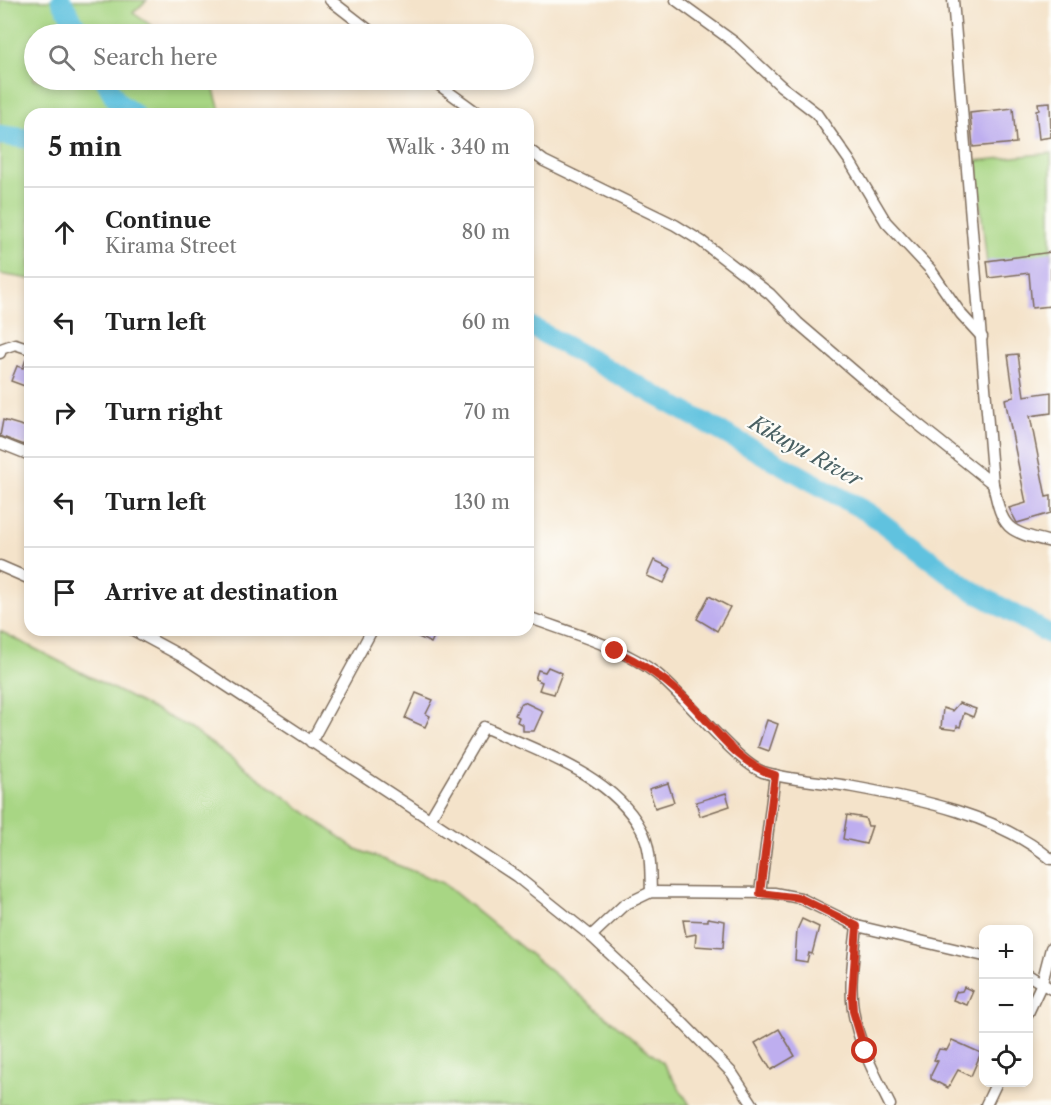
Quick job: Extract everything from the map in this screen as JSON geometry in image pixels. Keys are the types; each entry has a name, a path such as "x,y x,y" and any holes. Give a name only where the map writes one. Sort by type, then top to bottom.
{"street":[{"path":"330,0 361,24"},
{"path":"676,0 734,42 781,86 816,113 849,160 886,222 930,269 961,314 982,337"},
{"path":"953,0 993,483 1001,515 1011,530 1051,542"},
{"path":"446,90 471,108"},
{"path":"534,154 544,161 675,225 700,241 770,294 798,322 889,401 993,483"},
{"path":"0,353 1,349 15,344 24,347"},
{"path":"0,443 24,453"},
{"path":"0,566 24,576"},
{"path":"534,619 637,660 682,695 739,755 760,771 853,787 994,823 1026,840 1051,859"},
{"path":"144,636 183,657 516,876 591,936 732,1073 753,1105"},
{"path":"311,742 369,636"},
{"path":"430,819 483,728 543,753 587,776 619,801 641,829 649,850 651,892"},
{"path":"760,893 775,775"},
{"path":"591,936 624,905 651,892 760,893 800,898 857,926 979,955"},
{"path":"857,926 851,982 853,1011 865,1051 890,1105"},
{"path":"1033,1007 1047,986 1051,948"},
{"path":"1033,977 1047,986"},
{"path":"986,1105 995,1087"}],"green space":[{"path":"0,0 147,0 133,13 149,24 24,24 24,90 214,90 219,108 24,108 24,278 0,274"},
{"path":"1051,153 1051,258 987,265 976,161"},
{"path":"0,631 190,728 356,849 443,883 663,1063 690,1105 0,1105"}],"building":[{"path":"1050,102 1051,137 1039,139 1036,111 1039,110 1038,103"},
{"path":"1013,108 1016,143 973,147 970,113"},
{"path":"1051,252 1051,306 1032,308 1029,273 989,278 987,261"},
{"path":"1018,354 1024,396 1051,392 1051,413 1030,416 1046,497 1051,496 1051,513 1017,523 1009,508 1026,503 1005,399 1014,397 1008,355"},
{"path":"24,365 24,386 11,381 17,366 23,368"},
{"path":"3,420 24,426 24,445 0,436"},
{"path":"654,560 671,568 664,583 647,576"},
{"path":"709,596 730,607 717,631 697,619"},
{"path":"416,636 434,636 431,643"},
{"path":"548,667 562,673 554,694 539,690 542,682 535,679 538,670 545,672"},
{"path":"416,693 433,700 426,714 430,716 425,727 405,718"},
{"path":"524,702 543,711 534,731 523,731 523,725 517,722 519,717 515,715 520,704"},
{"path":"959,703 976,709 973,717 964,713 960,727 957,726 956,730 941,728 943,708 952,711"},
{"path":"767,720 778,724 769,751 758,747"},
{"path":"668,783 674,802 655,808 649,789"},
{"path":"726,793 730,806 700,816 696,802"},
{"path":"847,815 865,818 868,826 872,826 866,844 843,839"},
{"path":"708,918 725,921 723,948 695,946 696,934 686,936 683,920 708,921"},
{"path":"802,919 819,927 812,954 809,953 807,962 795,960 797,930"},
{"path":"964,987 973,991 967,1005 953,1000 956,992 962,991"},
{"path":"779,1029 795,1056 771,1070 755,1043"},
{"path":"952,1040 979,1052 971,1076 958,1070 948,1088 931,1079 938,1061 934,1060 939,1049 947,1050"}],"waterway":[{"name":"Kikuyu River","path":"61,0 75,24"},
{"name":"Kikuyu River","path":"110,90 117,102 126,108"},
{"path":"0,135 24,138"},
{"name":"Kikuyu River","path":"534,328 869,513 968,588 1051,635"}],"route":[{"path":"615,651 637,660 655,672 682,695 739,755 760,771 775,775 760,893 800,898 857,926 851,982 853,1011 865,1051"}]}
